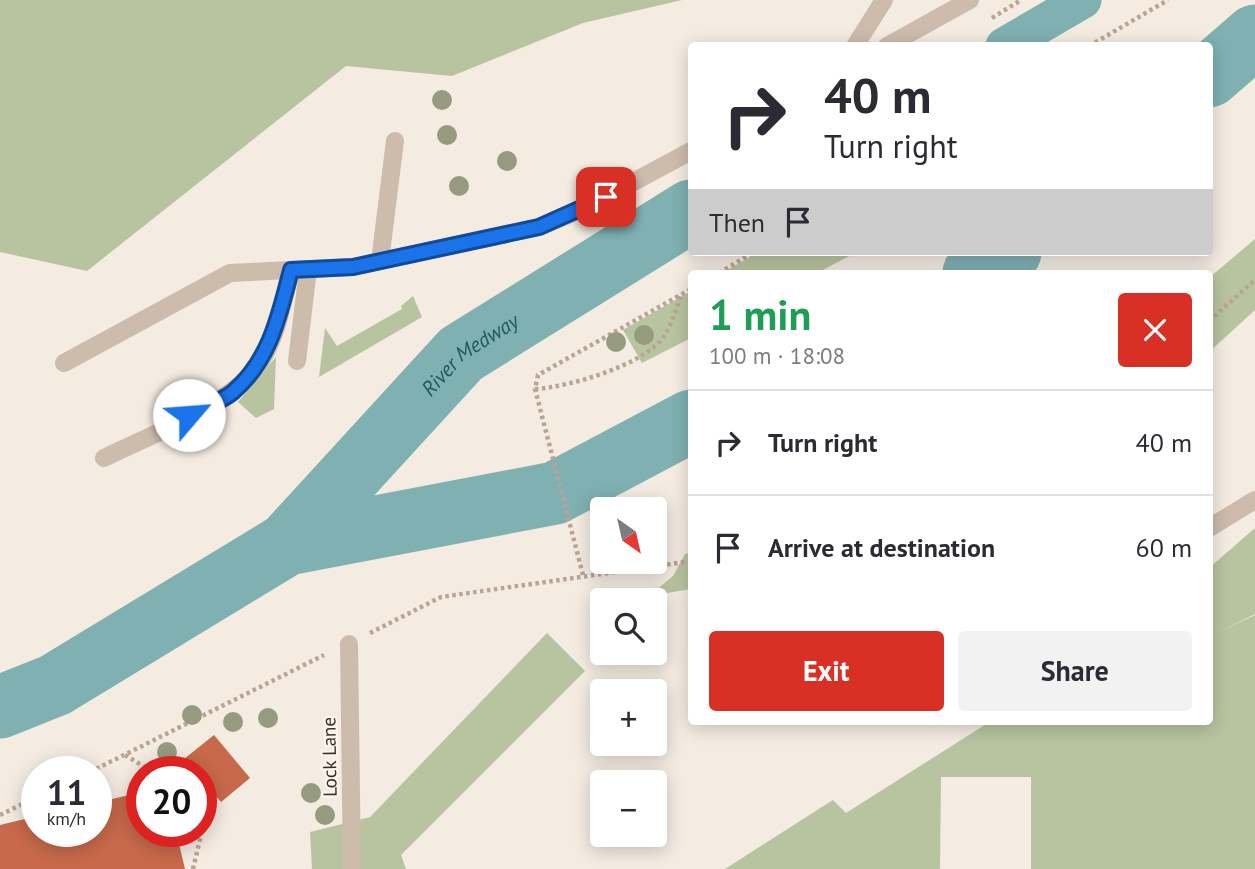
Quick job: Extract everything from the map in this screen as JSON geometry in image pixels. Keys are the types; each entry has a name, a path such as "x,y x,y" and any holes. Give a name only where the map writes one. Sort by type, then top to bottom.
{"street":[{"path":"858,42 884,0"},
{"path":"894,42 970,0"},
{"path":"380,261 395,141"},
{"path":"64,363 230,272 353,267 539,227 585,208 688,154"},
{"path":"297,361 299,269"},
{"path":"104,458 231,394 261,362 299,269"},
{"path":"1213,526 1255,500"},
{"name":"Lock Lane","path":"349,644 352,869"}],"path":[{"path":"1096,42 1168,0"},
{"path":"724,270 747,256"},
{"path":"1213,317 1255,280"},
{"path":"583,575 535,389 538,375 688,291"},
{"path":"535,389 588,381 648,351 663,338 681,296"},
{"path":"112,761 442,597 688,561"},
{"path":"0,815 21,805"},
{"path":"193,869 198,847"}],"green space":[{"path":"0,0 682,0 583,23 452,76 346,66 87,271 0,252"},
{"path":"1255,239 1255,310 1213,348 1213,275"},
{"path":"752,256 849,256 823,270 727,270"},
{"path":"688,293 688,340 642,363 623,330"},
{"path":"413,296 422,317 319,377 325,328 337,346 402,309 401,306"},
{"path":"276,357 274,409 256,418 238,402"},
{"path":"1255,528 1255,614 1221,631 1255,615 1255,869 1031,869 1031,777 941,777 940,869 725,869 833,800 846,813 985,725 1213,725 1213,565"},
{"path":"688,553 688,590 667,593 667,588 659,588 673,576"},
{"path":"547,633 585,671 401,855 406,869 312,869 310,832 370,817"}],"building":[{"path":"214,735 250,778 221,802 217,797 217,756 188,756"},
{"path":"126,796 126,847 180,847 185,869 0,869 0,825 21,820 21,847 112,847 112,799"}],"waterway":[{"name":"River Medway","path":"1011,42 1083,0"},
{"name":"River Medway","path":"1213,73 1255,36"},
{"name":"River Medway","path":"0,707 55,685 287,544 461,354 688,213"},
{"name":"River Medway","path":"979,270 1003,256"},
{"name":"River Medway","path":"287,544 555,493 688,423"}],"route":[{"path":"189,415 231,394 261,362 278,321 291,270 353,267 539,227 606,197"}]}
